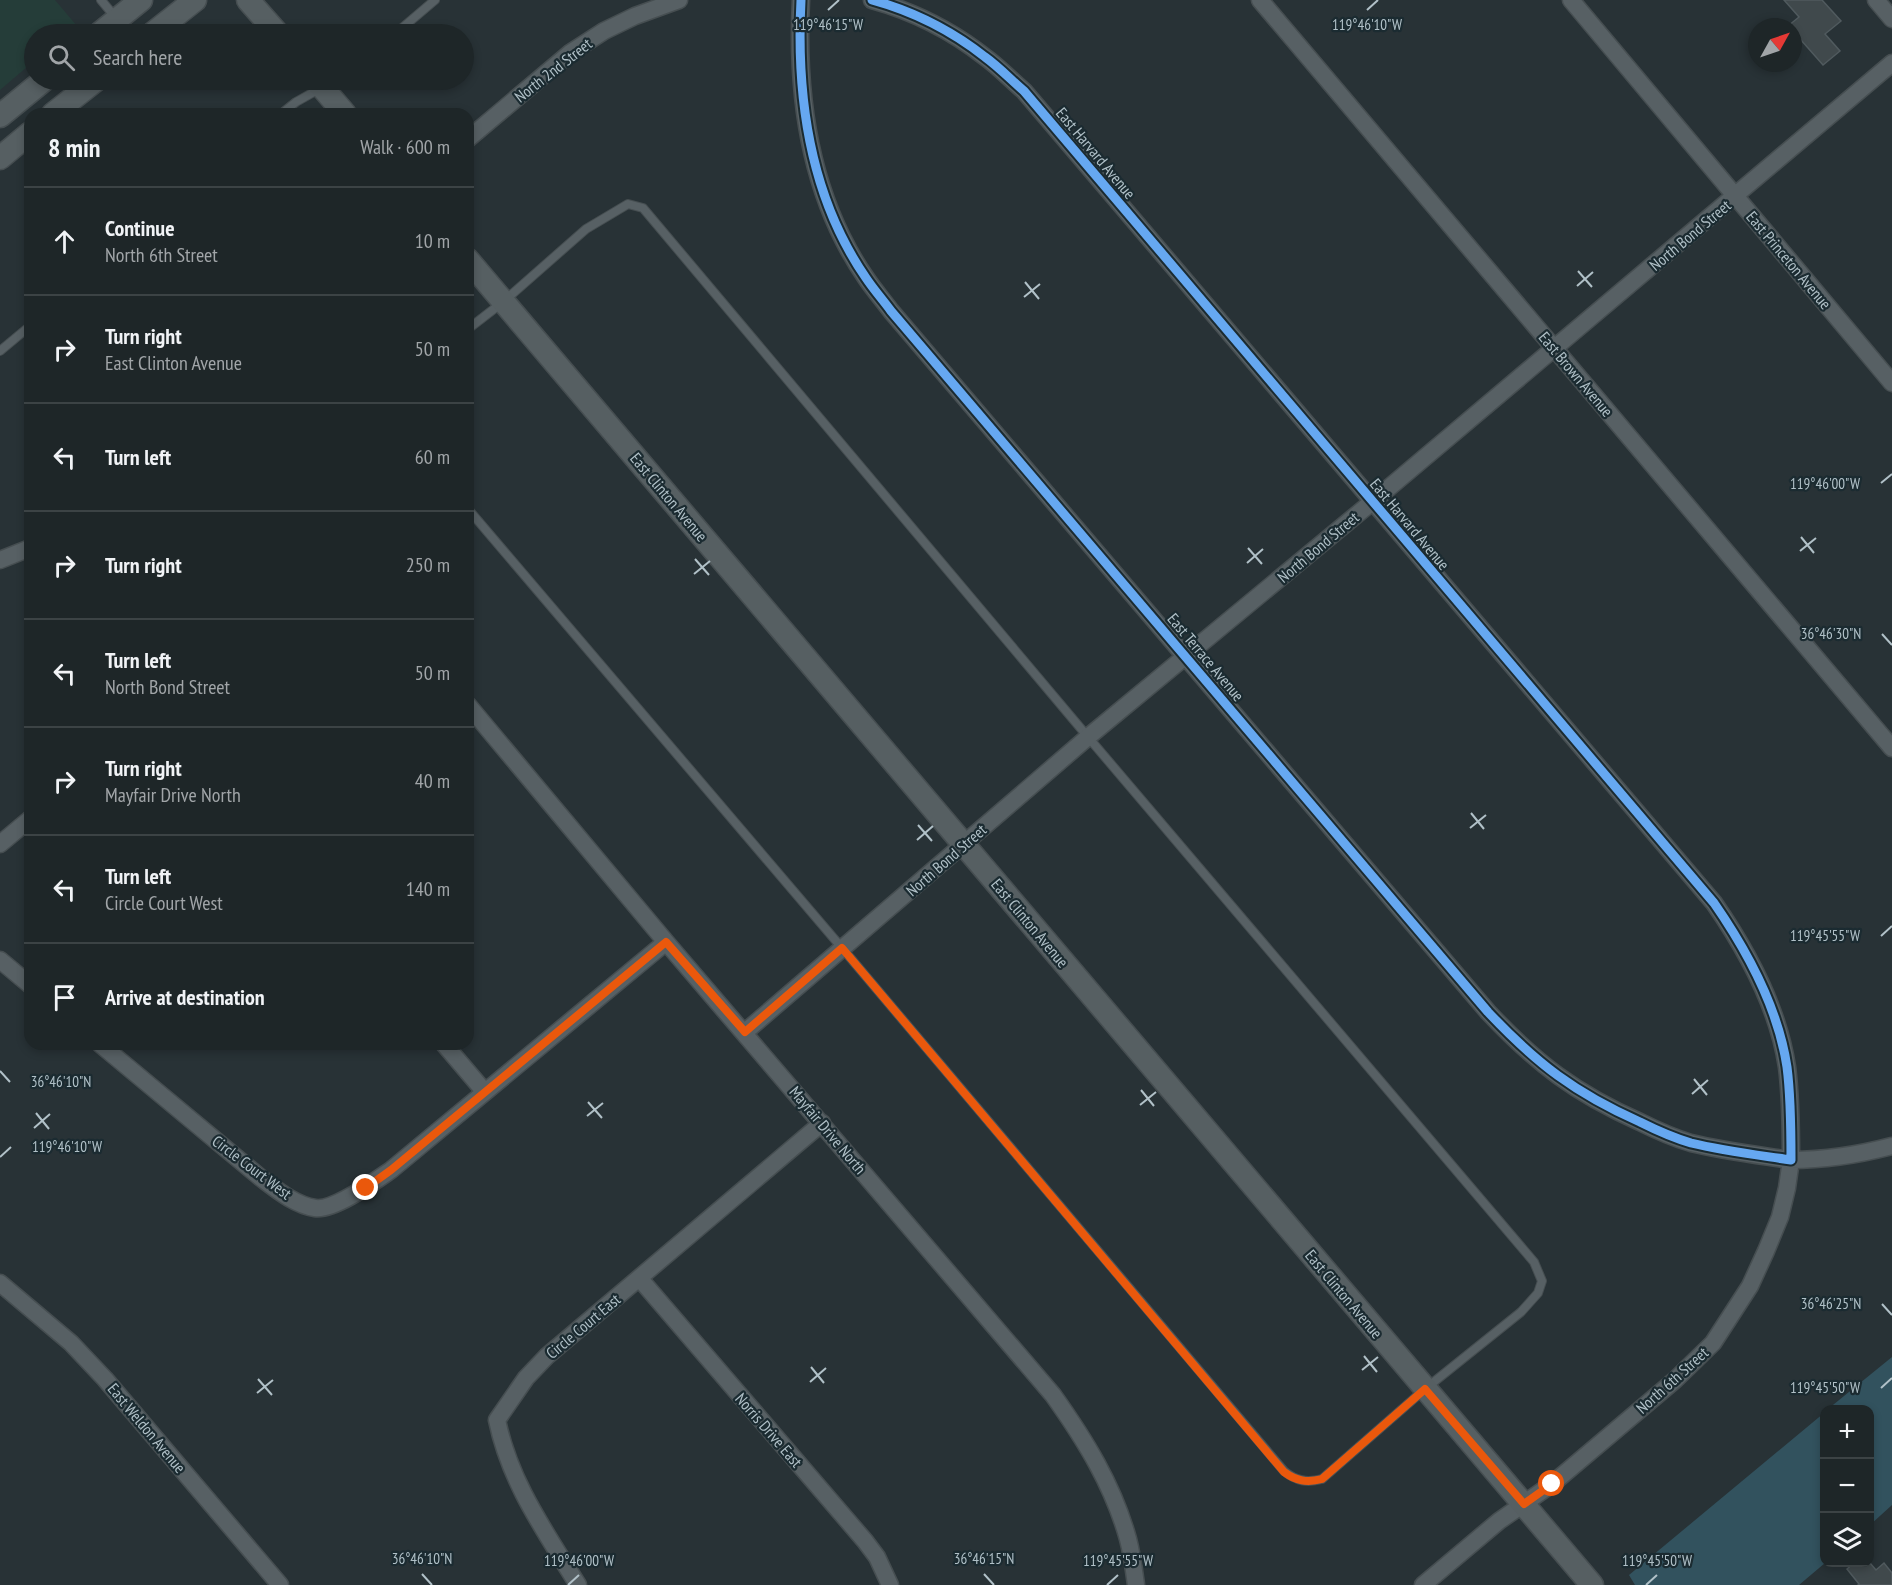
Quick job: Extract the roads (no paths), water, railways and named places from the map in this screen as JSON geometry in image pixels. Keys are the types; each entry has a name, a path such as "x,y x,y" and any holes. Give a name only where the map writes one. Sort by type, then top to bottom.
{"main road":[{"path":"112,24 141,0"},
{"path":"165,24 195,0"},
{"path":"248,0 269,24"},
{"path":"0,116 32,90"},
{"path":"61,108 83,90"},
{"path":"329,90 341,108"},
{"path":"0,158 24,138"},
{"name":"East Clinton Avenue","path":"474,267 1592,1585"}],"street":[{"name":"North 2nd Street","path":"474,134 570,53 604,31 679,0"},
{"name":"East Terrace Avenue","path":"801,0 799,31 802,98 809,140 831,213 865,277 891,311 1488,1012 1521,1046 1551,1072 1586,1096 1619,1113 1690,1142 1791,1160"},
{"name":"East Harvard Avenue","path":"872,0 925,20 956,37 985,56 1024,91 1714,903 1740,941 1762,986 1776,1025 1786,1065 1791,1107 1791,1160"},
{"name":"East Brown Avenue","path":"1260,0 1892,748"},
{"name":"East Princeton Avenue","path":"1571,0 1892,382"},
{"path":"1876,0 1892,19"},
{"name":"North Bond Street","path":"745,1032 1088,737 1372,502 1892,63"},
{"path":"0,560 24,550"},
{"name":"Mayfair Drive North","path":"474,712 666,942 1053,1395 1075,1426 1104,1475 1116,1501 1128,1540 1136,1585"},
{"path":"0,844 24,824"},
{"name":"Circle Court West","path":"107,1050 261,1178 285,1196 316,1208 338,1202 366,1188 391,1170 666,942"},
{"path":"0,960 24,980"},
{"path":"449,1050 484,1091"},
{"name":"Circle Court East","path":"578,1585 513,1474 502,1445 497,1420 510,1398 547,1356 822,1123"},
{"path":"1791,1160 1827,1160 1860,1155 1892,1146"},
{"name":"North 6th Street","path":"1423,1585 1499,1521 1552,1484 1666,1388 1713,1343 1750,1286 1766,1251 1780,1217 1791,1160"},
{"name":"Norris Drive East","path":"640,1279 865,1541 877,1557 891,1585"},
{"name":"East Weldon Avenue","path":"0,1283 63,1337 105,1379 280,1585"}],"lane":[{"path":"101,0 117,20"},
{"path":"407,24 435,0"},
{"path":"288,108 313,90"},
{"path":"474,324 586,229 628,204 643,208 1526,1253 1539,1270 1542,1281 1538,1293 1521,1312 1425,1389 1322,1479 1311,1482 1294,1479 1276,1462 474,516"},
{"path":"0,351 24,331"}],"water":[{"path":"1892,1357 1892,1505 1874,1521 1874,1405 1833,1405"},
{"path":"1820,1416 1820,1567 1799,1585 1635,1585 1629,1575"}]}
